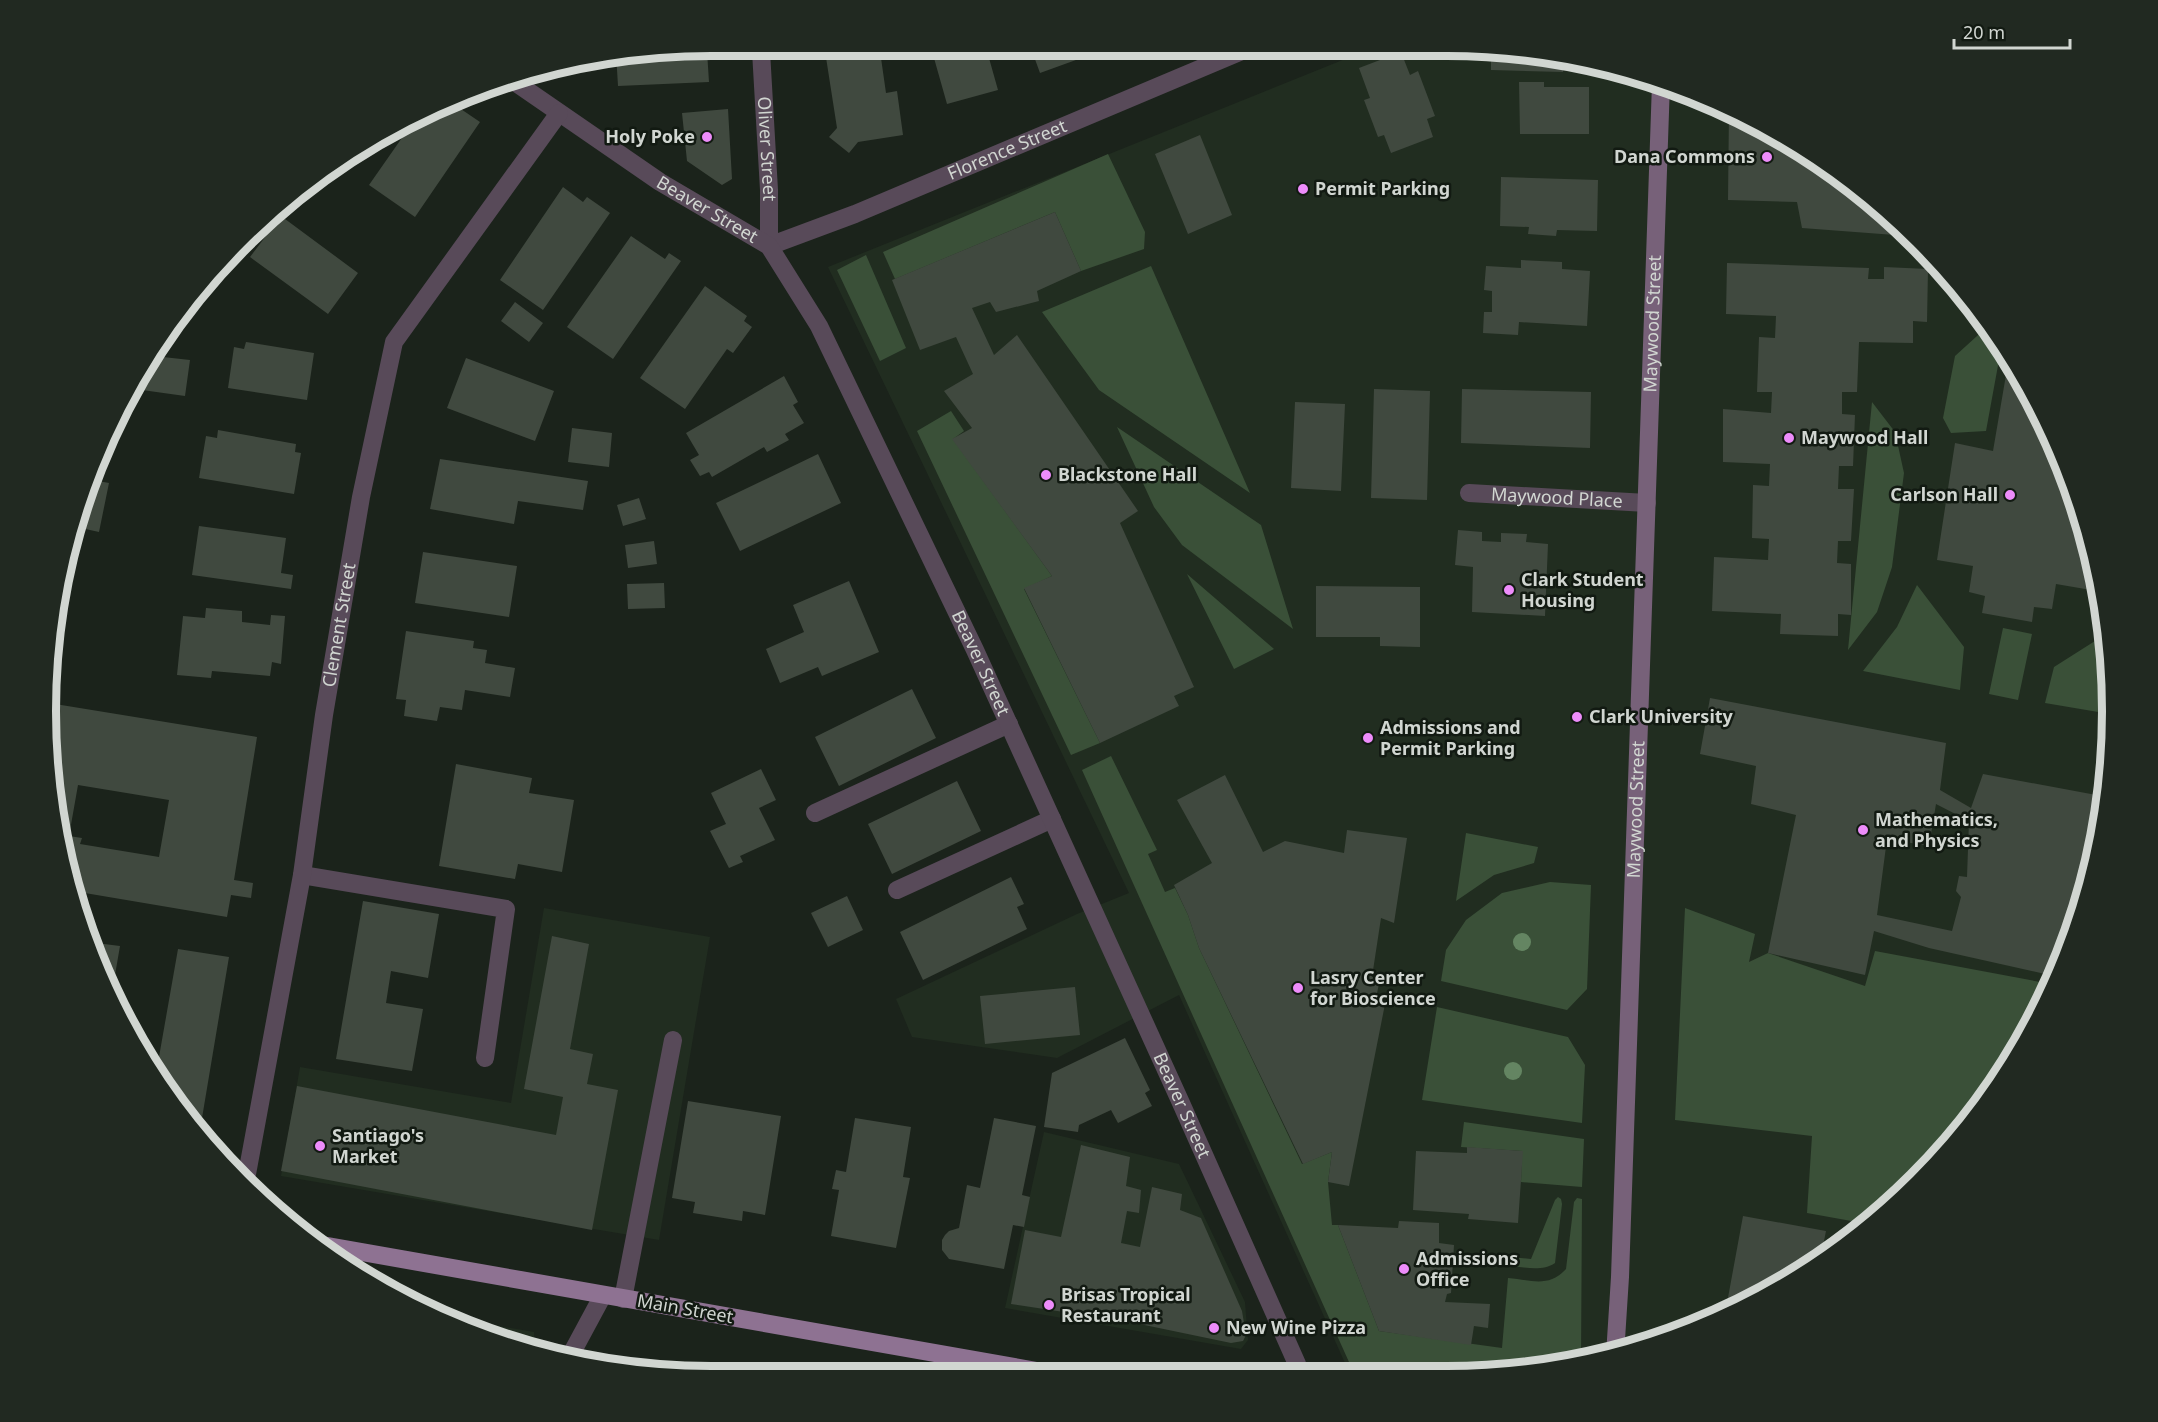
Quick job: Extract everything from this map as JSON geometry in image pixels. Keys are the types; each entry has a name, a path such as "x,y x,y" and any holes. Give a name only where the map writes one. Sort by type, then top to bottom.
{"main road":[{"name":"Main Street","path":"335,1247 1008,1366"}],"street":[{"name":"Oliver Street","path":"761,56 769,190 769,246"},
{"name":"Florence Street","path":"769,246 855,214 1230,56"},
{"name":"Beaver Street","path":"518,85 660,182 769,246 819,326 1009,724 1293,1353 1297,1366"},
{"name":"Maywood Street","path":"1616,1344 1621,1266 1661,91"},
{"name":"Clement Street","path":"247,1175 302,875 324,715 354,543 394,342 559,113"},
{"name":"Maywood Place","path":"1469,493 1647,503"},
{"path":"815,813 1009,724"},
{"path":"897,890 1052,819"},
{"path":"302,875 506,909 485,1058"},
{"path":"624,1299 673,1040"},
{"path":"573,1352 603,1295"}],"shaded area":[{"name":"Clark University","path":"1353,56 1490,57 1533,61 1617,78 1698,105 1737,123 1775,143 1846,191 1911,247 1940,279 1967,312 2015,383 2053,460 2068,500 2090,583 2097,625 2101,668 2101,754 2097,797 2080,881 2053,962 2035,1001 2015,1039 1967,1110 1911,1175 1846,1231 1775,1279 1698,1317 1617,1344 1533,1361 1490,1365 1346,1366 1179,995 1057,1058 912,1037 896,999 1077,914 1129,893 828,267"},
{"path":"544,908 710,937 659,1240 281,1176 300,1067 511,1103"},
{"path":"1044,1132 1179,1164 1245,1302 1248,1340 1241,1349 1005,1308"},
{"path":"471,1321 534,1332 532,1341"}],"green space":[{"path":"1108,154 1145,232 1144,249 1081,271 1055,212 895,279 883,252"},
{"path":"866,255 906,348 880,361 837,270"},
{"path":"1151,266 1250,493 1099,390 1042,312"},
{"path":"1981,332 2000,360 1986,431 1951,433 1943,418 1955,356"},
{"path":"1872,402 1895,432 1904,473 1892,567 1877,612 1848,650"},
{"path":"951,411 964,431 953,439 1052,576 1024,589 1100,743 1071,755 917,431"},
{"path":"1117,427 1261,525 1293,629 1182,545 1154,507"},
{"path":"1187,574 1274,649 1234,669"},
{"path":"1917,585 1964,647 1960,690 1863,671 1897,627"},
{"path":"2003,628 2032,634 2018,700 1989,694"},
{"path":"2098,639 2102,713 2045,703 2054,667"},
{"path":"1111,756 1157,850 1148,854 1165,892 1175,888 1188,915 1199,948 1302,1164 1332,1152 1328,1182 1332,1225 1338,1225 1379,1331 1502,1348 1508,1278 1546,1281 1560,1275 1566,1269 1574,1202 1577,1198 1582,1199 1581,1353 1533,1361 1490,1365 1371,1366 1349,1362 1082,770"},
{"path":"1466,833 1538,847 1534,863 1494,875 1456,901"},
{"path":"1550,882 1591,885 1587,989 1567,1010 1441,981 1446,950 1466,920 1502,893"},
{"path":"1685,908 1755,934 1749,962 1768,953 1865,986 1875,951 2043,983 2015,1039 1967,1110 1911,1175 1857,1222 1807,1213 1812,1136 1675,1120"},
{"path":"1437,1007 1568,1037 1585,1065 1582,1123 1422,1100"},
{"path":"1464,1122 1584,1139 1582,1187 1521,1182 1522,1151 1461,1147"},
{"path":"1558,1197 1562,1204 1555,1263 1539,1268 1509,1266 1510,1257 1531,1259"}],"building":[{"path":"707,56 709,82 618,86 617,62 668,57"},
{"path":"826,56 881,56 886,93 897,91 903,135 858,142 849,153 829,137 837,128"},
{"path":"933,56 988,56 998,90 947,104"},
{"path":"1034,56 1087,56 1040,73"},
{"path":"1390,56 1403,56 1410,75 1418,71 1435,116 1427,119 1433,137 1391,153 1384,135 1378,137 1364,100 1370,98 1359,68"},
{"path":"1491,57 1564,66 1563,72 1491,70"},
{"path":"1519,82 1544,82 1544,87 1589,87 1589,134 1520,134"},
{"path":"457,106 480,122 415,217 369,185 407,130"},
{"name":"Holy Poke","path":"728,109 732,179 722,185 687,161 682,113"},
{"name":"Dana Commons","path":"1729,119 1775,143 1811,166 1846,191 1898,235 1802,228 1797,202 1728,200"},
{"path":"1200,135 1232,215 1188,234 1155,154"},
{"path":"1501,177 1598,180 1597,231 1557,230 1556,236 1528,234 1529,227 1500,226"},
{"path":"563,187 583,202 587,197 610,213 543,310 500,280"},
{"name":"Blackstone Hall","path":"1055,212 1081,271 1037,291 1039,301 996,312 990,302 972,308 994,355 1017,335 1138,511 1120,523 1194,687 1174,696 1179,706 1100,743 1024,588 1052,576 952,439 972,428 944,391 973,374 956,337 920,350 892,280"},
{"path":"281,216 358,273 328,314 250,257"},
{"path":"631,236 665,259 669,253 681,261 613,359 567,327"},
{"path":"1521,260 1562,262 1562,269 1590,271 1587,326 1519,322 1518,335 1483,333 1484,312 1492,312 1492,291 1484,290 1486,266 1521,268"},
{"name":"Maywood Hall","path":"1727,263 1869,268 1868,279 1884,279 1884,267 1928,269 1927,322 1913,321 1913,343 1859,342 1857,392 1842,392 1842,414 1855,415 1853,466 1839,466 1838,489 1854,489 1851,541 1838,541 1837,563 1851,564 1851,615 1838,614 1838,636 1780,634 1781,614 1712,611 1714,557 1768,560 1769,539 1752,538 1753,485 1769,486 1770,464 1723,462 1723,409 1771,413 1772,392 1757,392 1759,337 1775,338 1776,316 1726,314"},
{"path":"705,286 747,316 744,321 752,327 733,353 727,349 685,409 640,378"},
{"path":"515,302 543,323 529,342 501,321"},
{"path":"246,342 314,353 307,400 228,388 234,347 244,349"},
{"path":"160,357 190,360 185,396 142,390 143,383"},
{"path":"466,358 554,391 535,441 447,408"},
{"name":"Carlson Hall","path":"2007,370 2035,421 2053,460 2068,500 2091,590 2056,584 2052,609 2034,607 2032,622 1982,613 1985,596 1969,592 1973,566 1937,560 1955,443 1993,451"},
{"path":"784,376 798,402 793,405 804,423 785,434 789,440 767,452 764,447 712,477 709,472 700,476 690,460 699,455 686,433"},
{"path":"1374,389 1430,391 1427,500 1371,498"},
{"path":"1462,389 1591,392 1590,448 1461,443"},
{"path":"1295,402 1345,404 1341,491 1291,488"},
{"path":"572,428 612,433 609,467 568,462"},
{"path":"218,430 296,444 295,452 301,453 294,494 199,478 206,436 217,438"},
{"path":"818,454 841,503 740,551 716,503"},
{"path":"440,459 588,481 583,510 518,501 514,524 430,509"},
{"path":"97,481 109,483 99,532 82,528"},
{"path":"639,498 646,519 623,526 617,505"},
{"path":"199,526 286,538 281,573 293,575 291,589 192,575"},
{"name":"Clark Student Housing","path":"1458,530 1482,532 1482,541 1501,542 1501,533 1527,534 1526,542 1548,544 1545,616 1472,612 1473,567 1455,565"},
{"path":"654,541 657,564 628,568 625,545"},
{"path":"423,552 517,566 509,617 415,603"},
{"path":"849,581 879,652 822,676 818,667 780,683 766,649 804,632 793,605"},
{"path":"664,583 665,608 628,609 627,584"},
{"path":"1316,586 1420,587 1420,647 1380,646 1380,637 1316,637"},
{"path":"206,608 242,611 242,622 270,625 271,615 285,616 281,664 272,662 270,676 212,671 211,678 177,675 183,616 205,618"},
{"path":"406,631 474,641 473,648 487,650 485,663 515,668 510,697 465,690 462,710 440,707 437,721 404,716 406,700 396,699"},
{"path":"912,689 936,738 839,786 815,737"},
{"name":"Mathematics, and Physics","path":"1710,698 1946,743 1940,790 1971,808 1983,774 2097,795 2080,881 2068,922 2047,974 1929,948 1874,931 1865,975 1768,953 1796,815 1751,804 1756,766 1700,754","holes":["1936,804 1969,821 1967,877 1959,876 1956,891 1961,897 1952,931 1877,915 1887,839 1929,846"]},
{"path":"56,704 257,737 234,880 253,883 251,898 231,895 227,917 81,892 68,839 61,797","holes":["78,785 169,800 159,857 80,844 82,838 69,836"]},
{"path":"456,764 532,778 529,793 574,800 562,872 518,864 515,879 439,866"},
{"path":"761,769 776,800 759,808 775,840 740,856 743,862 729,868 710,831 726,824 711,793"},
{"name":"Lasry Center for Bioscience","path":"1225,775 1263,852 1285,841 1344,853 1347,830 1407,838 1394,923 1381,918 1372,977 1380,979 1376,998 1386,999 1349,1186 1328,1182 1332,1152 1303,1164 1199,948 1188,915 1174,885 1212,863 1177,800"},
{"path":"957,781 981,831 892,874 868,824"},
{"path":"1011,877 1024,904 1017,907 1027,929 923,980 900,932"},
{"path":"847,896 863,930 828,947 811,913"},
{"path":"363,901 439,914 428,978 391,971 386,1003 423,1009 412,1071 336,1059"},
{"path":"552,936 589,944 570,1049 593,1054 587,1084 618,1090 592,1230 281,1171 297,1086 556,1135 563,1097 524,1089"},
{"path":"98,943 120,946 114,981"},
{"path":"178,949 229,957 201,1123 158,1063"},
{"path":"1075,987 1080,1035 985,1044 980,996"},
{"path":"1125,1038 1150,1090 1145,1093 1152,1106 1118,1123 1111,1110 1079,1125 1078,1132 1044,1127 1052,1073"},
{"path":"688,1101 781,1116 765,1215 743,1211 742,1221 693,1213 695,1202 672,1198"},
{"path":"855,1118 911,1127 903,1177 910,1178 896,1248 831,1236 839,1190 832,1189 836,1170 846,1172"},
{"path":"994,1118 1036,1126 1022,1195 1030,1197 1024,1227 1013,1225 1004,1269 949,1259 942,1250 942,1240 945,1235 959,1228 967,1185 980,1188"},
{"path":"1081,1145 1130,1157 1126,1186 1141,1190 1139,1213 1127,1211 1121,1243 1140,1247 1152,1187 1182,1194 1180,1210 1201,1218 1242,1311 1246,1335 1243,1341 1231,1343 1130,1322 1011,1304 1025,1230 1061,1237"},
{"path":"1467,1147 1523,1151 1518,1223 1468,1219 1469,1214 1413,1210 1416,1151 1467,1153"},
{"path":"1743,1216 1826,1231 1823,1248 1775,1279 1727,1304"},
{"name":"Admissions Office","path":"1399,1221 1439,1223 1439,1243 1454,1245 1451,1293 1447,1294 1445,1302 1490,1304 1488,1328 1474,1326 1471,1345 1379,1331 1338,1225 1398,1228"}],"place":[{"name":"Holy Poke","path":"707,137"},
{"name":"Dana Commons","path":"1767,157"},
{"name":"Permit Parking","path":"1303,189"},
{"name":"Maywood Hall","path":"1789,438"},
{"name":"Blackstone Hall","path":"1046,475"},
{"name":"Carlson Hall","path":"2010,495"},
{"name":"Clark Student Housing","path":"1509,590"},
{"name":"Clark University","path":"1577,717"},
{"name":"Admissions and Permit Parking","path":"1368,738"},
{"name":"Mathematics, and Physics","path":"1863,830"},
{"name":"Lasry Center for Bioscience","path":"1298,988"},
{"name":"Santiago's Market","path":"320,1146"},
{"name":"Admissions Office","path":"1404,1269"},
{"name":"Brisas Tropical Restaurant","path":"1049,1305"},
{"name":"New Wine Pizza","path":"1214,1328"}]}
